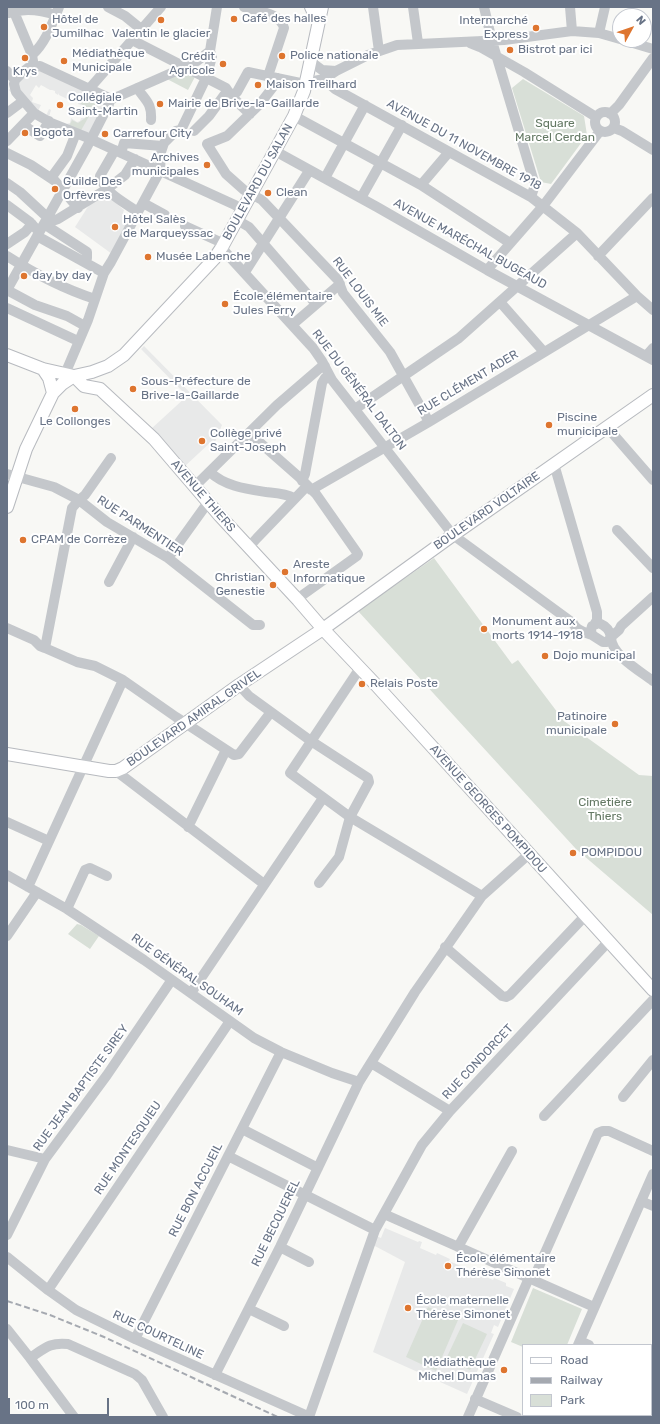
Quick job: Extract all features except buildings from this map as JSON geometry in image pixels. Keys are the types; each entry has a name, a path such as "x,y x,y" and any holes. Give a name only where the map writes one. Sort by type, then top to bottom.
{"main road":[{"path":"311,7 318,22"},
{"name":"BOULEVARD DU SALAN","path":"69,376 92,372 108,366 124,355 214,259 222,248 294,116 304,91 322,7"},
{"path":"7,355 42,369 69,376 53,393 12,475 7,507"},
{"path":"42,369 48,378 53,393"},
{"name":"AVENUE THIERS","path":"69,376 84,386 100,389 154,439 209,501 220,516 323,629"},
{"name":"BOULEVARD VOLTAIRE","path":"323,629 453,535 653,395"},
{"name":"AVENUE GEORGES POMPIDOU","path":"323,629 653,990"},
{"name":"BOULEVARD AMIRAL GRIVEL","path":"7,754 116,771 239,685 323,629"}],"street":[{"path":"108,7 125,16 141,29"},
{"path":"89,89 161,7"},
{"path":"69,376 78,341 104,273 160,171 161,152 163,146 170,136 176,131 182,130 206,78 212,57 210,51 217,7"},
{"path":"244,7 278,17 282,22 284,28 268,76"},
{"path":"373,7 379,51"},
{"path":"413,7 418,43"},
{"path":"484,7 496,57 535,185 531,197"},
{"path":"570,7 572,31"},
{"path":"600,33 605,7"},
{"path":"32,55 39,49 58,11 11,10 32,55 34,67"},
{"path":"198,128 225,94 230,95 237,92 248,72 306,82 324,79 336,71 368,55 397,45 492,41 572,31 600,33 612,37"},
{"path":"132,40 226,88 230,95 250,114 259,105 278,78"},
{"path":"466,42 480,47 524,72 596,117"},
{"path":"85,326 67,316 35,304 7,288 21,266 40,227 91,139 110,100 185,67 197,61 210,51"},
{"path":"610,114 619,105 653,58"},
{"path":"310,61 322,70 336,71"},
{"path":"12,83 28,68 40,66 107,97 110,100"},
{"path":"7,71 16,92 23,101 34,113 49,122 118,151 243,210"},
{"name":"AVENUE DU 11 NOVEMBRE 1918","path":"324,79 335,89 531,197 577,233 637,296 653,310"},
{"path":"137,88 149,104 151,110 151,120"},
{"path":"7,113 23,101"},
{"path":"325,178 365,105"},
{"path":"607,112 614,118 614,128 609,132 600,131 596,126 596,117 601,113 607,112"},
{"path":"7,141 34,113"},
{"name":"RUE LOUIS MIE","path":"250,114 227,136 207,144 226,174 237,184 262,200 338,280 343,294 390,352 429,422"},
{"path":"294,116 421,185 510,243"},
{"path":"23,125 40,136 49,122"},
{"path":"361,198 402,125"},
{"path":"614,128 622,131 653,150"},
{"path":"487,270 543,206 600,131"},
{"path":"51,178 67,156 76,133"},
{"path":"163,146 124,143 100,176 102,182 112,194 141,208 165,215"},
{"name":"AVENUE MARÉCHAL BUGEAUD","path":"275,151 487,270 590,325 651,354"},
{"path":"421,185 448,152"},
{"path":"8,154 31,165 51,178 63,189 78,208"},
{"path":"7,244 25,232 58,219 78,208 107,189 125,175 135,159"},
{"path":"244,272 289,201 295,195 309,170"},
{"path":"8,186 40,227 85,250 87,254 86,262"},
{"path":"598,256 652,202"},
{"path":"7,205 40,227 86,262 104,273"},
{"path":"237,220 249,227 316,304"},
{"name":"RUE DU GÉNÉRAL DALTON","path":"186,226 218,241 222,248 313,348 327,371 355,409 453,535 573,623 593,629"},
{"path":"355,409 459,338 577,233"},
{"path":"7,256 21,266 78,294 95,299"},
{"path":"292,325 340,284"},
{"name":"RUE CLÉMENT ADER","path":"249,547 307,485 326,480 385,448 637,296"},
{"path":"500,302 544,352"},
{"path":"7,308 78,341"},
{"path":"196,486 248,433 320,368 327,371 322,383 305,474 307,485"},
{"path":"607,427 653,480"},
{"path":"248,433 307,485 358,554 297,599"},
{"path":"41,646 72,508 85,495 111,458"},
{"path":"554,464 597,612 597,620 593,629"},
{"path":"210,472 224,482 249,489 284,494 294,498"},
{"name":"RUE PARMENTIER","path":"12,475 54,487 79,500 107,522 168,558 253,625 260,625"},
{"path":"168,558 209,501"},
{"path":"617,530 653,568"},
{"path":"109,582 132,537"},
{"path":"608,636 653,597"},
{"path":"593,629 599,623 602,624 608,636 612,654 622,658 653,681"},
{"path":"7,628 34,640 41,646 77,662 95,666 123,680 234,755 239,754 271,712"},
{"path":"593,629 608,636"},
{"path":"360,668 290,773 350,817 482,896"},
{"path":"28,887 123,680"},
{"path":"239,685 249,696 311,741 368,778 369,782 350,817 339,857 319,883"},
{"path":"188,827 226,750"},
{"path":"116,771 264,884"},
{"path":"191,993 323,798"},
{"path":"7,822 49,841"},
{"name":"RUE BECQUEREL","path":"215,1375 280,1247 359,1082 415,992 482,896 529,854"},
{"path":"67,908 85,870 90,868 107,876"},
{"name":"RUE GÉNÉRAL SOUHAM","path":"7,875 67,908 144,960 171,981 191,993 254,1038 282,1052 332,1073 359,1082"},
{"path":"7,936 37,892"},
{"path":"445,947 502,996 506,997 510,995 585,916"},
{"name":"RUE CONDORCET","path":"309,1417 375,1230 422,1144 450,1111 609,941"},
{"name":"RUE JEAN BAPTISTE SIREY","path":"7,1235 45,1159 124,1050 171,981"},
{"path":"544,1116 653,1000"},
{"name":"RUE MONTESQUIEU","path":"48,1290 230,1021"},
{"name":"RUE BON ACCUEIL","path":"134,1339 282,1052"},
{"path":"623,1097 653,1060"},
{"path":"371,1063 450,1111"},
{"path":"242,1129 318,1168"},
{"path":"468,1417 598,1133 603,1130 609,1130 653,1151"},
{"path":"7,1150 45,1159"},
{"path":"458,1247 512,1151"},
{"path":"228,1156 375,1230"},
{"path":"579,1343 653,1174"},
{"path":"641,1201 653,1206"},
{"path":"384,1214 594,1307"},
{"path":"280,1247 309,1262"},
{"name":"RUE COURTELINE","path":"7,1257 76,1310 134,1339 309,1417"},
{"path":"249,1309 284,1326"},
{"path":"7,1330 74,1417"},
{"path":"30,1358 47,1346 57,1343 68,1344 135,1374 142,1380 163,1417"},
{"path":"474,1402 518,1417"}],"shaded area":[{"path":"40,66 107,97 89,143 19,103 9,90 15,80","holes":["36,85 39,88 41,85 55,91 58,95 59,93 59,95 67,99 70,94 78,97 80,100 78,104 86,108 84,111 87,115 85,118 81,118 80,121 77,122 71,118 70,123 66,125 49,117 51,110 49,109 46,116 38,111 41,105 32,102 33,98 30,95"]},
{"path":"104,193 124,210 123,213 132,219 112,254 75,227 89,205"},
{"path":"144,346 222,425 215,442 213,440 184,467 151,429 187,396 141,349"},
{"path":"385,1228 418,1242 422,1242 420,1248 436,1255 437,1253 450,1259 449,1261 493,1280 494,1278 506,1283 506,1286 514,1289 498,1327 494,1325 491,1333 494,1334 467,1394 373,1352 405,1262 373,1245 376,1236 381,1238"}],"green space":[{"path":"182,68 196,75 188,90 167,79"},
{"name":"Square Marcel Cerdan","path":"523,79 584,116 587,135 551,184 541,182 512,88"},
{"path":"79,93 97,102 79,134 68,126 72,120 78,123 86,117 87,108 80,103 81,100 77,95"},
{"name":"Cimetière Thiers","path":"434,558 512,664 518,660 564,721 639,775 653,776 653,915 576,849 358,611"},
{"path":"77,924 99,936 90,949 68,934"},
{"path":"533,1288 582,1309 567,1344 522,1344 522,1347 511,1342"},
{"path":"428,1307 458,1320 436,1371 406,1357"},
{"path":"463,1323 487,1334 470,1370 446,1359"}],"railway":[{"path":"7,1301 50,1315 104,1337 278,1417"}],"place":[{"name":"Café des halles","path":"234,19"},
{"name":"Valentin le glacier","path":"161,20"},
{"name":"Hôtel de Jumilhac","path":"44,27"},
{"name":"Intermarché Express","path":"536,28"},
{"name":"Bistrot par ici","path":"510,50"},
{"name":"Police nationale","path":"282,56"},
{"name":"Krys","path":"25,58"},
{"name":"Médiathèque Municipale","path":"64,61"},
{"name":"Crédit Agricole","path":"223,64"},
{"name":"Maison Treilhard","path":"258,85"},
{"name":"Mairie de Brive-la-Gaillarde","path":"160,104"},
{"name":"Collégiale Saint-Martin","path":"60,105"},
{"name":"Bogota","path":"25,133"},
{"name":"Carrefour City","path":"105,134"},
{"name":"Archives municipales","path":"207,165"},
{"name":"Guilde Des Orfèvres","path":"55,189"},
{"name":"Clean","path":"268,193"},
{"name":"Hôtel Salès de Marqueyssac","path":"115,227"},
{"name":"Musée Labenche","path":"148,257"},
{"name":"day by day","path":"24,276"},
{"name":"École élémentaire Jules Ferry","path":"225,304"},
{"name":"Sous-Préfecture de Brive-la-Gaillarde","path":"133,389"},
{"name":"Le Collonges","path":"75,409"},
{"name":"Piscine municipale","path":"549,425"},
{"name":"Collège privé Saint-Joseph","path":"202,441"},
{"name":"CPAM de Corrèze","path":"23,540"},
{"name":"Areste Informatique","path":"285,572"},
{"name":"Christian Genestie","path":"273,585"},
{"name":"Monument aux morts 1914-1918","path":"484,629"},
{"name":"Dojo municipal","path":"545,656"},
{"name":"Relais Poste","path":"362,684"},
{"name":"Patinoire municipale","path":"615,724"},
{"name":"POMPIDOU","path":"573,853"},
{"name":"École élémentaire Thérèse Simonet","path":"448,1266"},
{"name":"École maternelle Thérèse Simonet","path":"408,1308"},
{"name":"Médiathèque Michel Dumas","path":"504,1370"}]}
